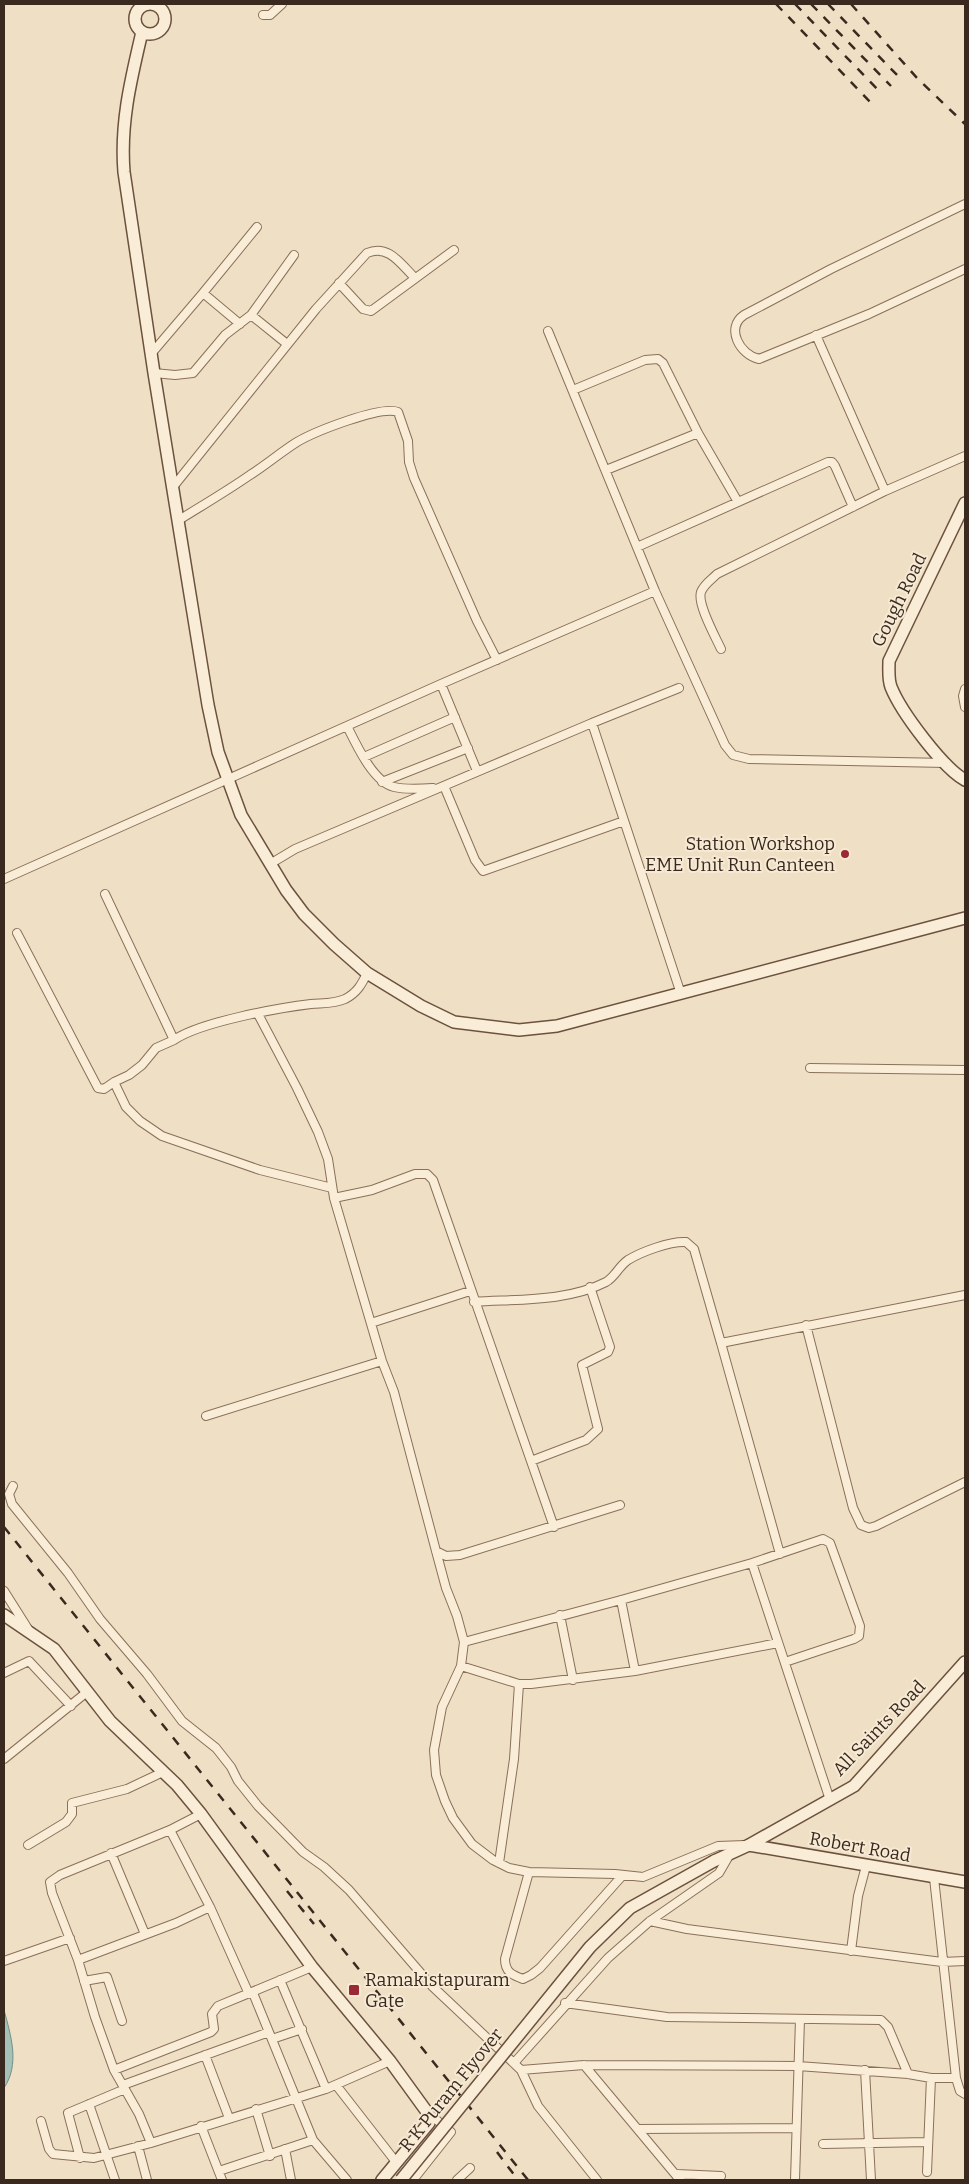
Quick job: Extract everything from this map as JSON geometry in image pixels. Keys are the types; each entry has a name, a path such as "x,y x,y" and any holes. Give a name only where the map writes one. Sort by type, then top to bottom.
{"street":[{"path":"263,15 270,15 282,4"},
{"path":"143,5 157,6 165,17 160,30 151,34 138,29 134,21 136,12 143,5"},
{"path":"142,32 128,90 122,149 127,200 208,705 218,752 241,815 270,864 304,914 367,973 421,1006 454,1022 519,1030 557,1026 965,918"},
{"path":"965,204 831,269 744,315 738,319 735,325 737,339 748,356 759,359 869,314 965,269"},
{"path":"151,354 257,227"},
{"path":"173,487 287,344 367,253 375,250 384,250 392,255 414,277"},
{"path":"339,283 363,308 370,311 414,277 454,250"},
{"path":"154,373 175,375 193,373 224,335 251,315 294,255"},
{"path":"203,293 240,324"},
{"path":"251,315 287,344"},
{"path":"548,331 655,591 725,744 733,755 749,759 946,763"},
{"path":"816,335 885,491"},
{"path":"573,390 645,360 658,359 662,363 698,433 738,502"},
{"path":"179,520 249,476 298,442 338,424 376,412 392,410 398,412 408,441 409,462 414,478 477,621 497,660"},
{"path":"606,470 698,433"},
{"path":"721,649 700,602 700,594 705,584 718,574 885,491 965,456"},
{"path":"637,547 822,464 832,462 836,466 853,507"},
{"name":"Gough Road","path":"965,503 889,661 891,688 914,727 946,763 965,780"},
{"path":"4,879 441,684 655,591"},
{"path":"441,684 477,771"},
{"path":"270,864 295,849 477,771 679,688"},
{"path":"965,689 963,696 965,707"},
{"path":"364,758 456,717"},
{"path":"592,723 681,994"},
{"path":"347,726 364,758 382,782 392,786 408,788 441,787"},
{"path":"382,782 468,748"},
{"path":"441,787 475,860 483,871 624,821"},
{"path":"105,894 174,1040"},
{"path":"17,933 95,1084 98,1088 104,1089 142,1066 156,1048 183,1034 210,1024 346,999 361,986 367,973"},
{"path":"258,1014 318,1132 328,1159 334,1198 382,1361 394,1392 436,1551 464,1642 461,1666 442,1707 434,1750 436,1775 445,1802 461,1830 472,1844 498,1863 509,1868 529,1872 643,1877 718,1846 749,1845"},
{"path":"810,1068 965,1070"},
{"path":"114,1082 126,1107 140,1121 162,1136 260,1170 332,1188"},
{"path":"334,1198 372,1190 415,1174 427,1174 433,1180 554,1527"},
{"path":"474,1302 536,1299 563,1295 606,1281 627,1261 674,1242 686,1242 694,1249 722,1342 780,1554"},
{"path":"531,1461 586,1440 598,1429 582,1365 608,1352 610,1347 590,1287"},
{"path":"371,1323 470,1290"},
{"path":"722,1342 965,1295"},
{"path":"806,1325 853,1508 861,1525 869,1528 876,1526 965,1482"},
{"path":"206,1416 382,1361"},
{"path":"13,1486 9,1494 12,1504 68,1573 100,1618 147,1674 182,1721 216,1748 231,1767 238,1781 269,1818 302,1852 324,1867 349,1890 432,1986 521,2070 538,2106 597,2180"},
{"path":"436,1551 446,1556 460,1555 620,1505"},
{"path":"464,1642 752,1563 823,1539 830,1543 860,1631 859,1636 854,1640 785,1662"},
{"path":"752,1563 830,1800"},
{"path":"4,1591 29,1630"},
{"path":"621,1600 635,1671"},
{"path":"4,1615 29,1630 54,1649 110,1721 201,1814 312,1967 390,2061 427,2112 451,2132 413,2180"},
{"path":"560,1615 573,1680"},
{"path":"461,1666 519,1684 573,1680 635,1671 778,1643"},
{"path":"4,1673 29,1661 71,1706"},
{"name":"All Saints Road","path":"732,1852 749,1845 854,1786 965,1662"},
{"path":"498,1863 514,1759 519,1684"},
{"path":"4,1759 87,1692"},
{"path":"28,1845 66,1822 72,1814 72,1803 80,1799 127,1789 162,1772"},
{"path":"150,2143 140,2114 114,2070 78,1960 52,1894 50,1882 60,1875 170,1830 201,1814"},
{"path":"170,1830 210,1907 271,2036 295,2100 313,2140 347,2180"},
{"name":"Robert Road","path":"749,1845 965,1882"},
{"path":"514,2063 565,2003 608,1958 650,1921 719,1873 732,1852"},
{"name":"R K Puram Flyover","path":"401,2180 590,1947 630,1908 732,1852"},
{"path":"111,1853 145,1934"},
{"path":"852,1951 858,1896 866,1866"},
{"path":"529,1872 505,1960 505,1966 508,1971 523,1979 532,1975 540,1968 622,1876"},
{"path":"934,1878 956,2078 960,2091 965,2094"},
{"path":"78,1960 210,1907"},
{"path":"650,1921 688,1929 852,1951 942,1962 965,1961"},
{"path":"4,1961 70,1938"},
{"path":"114,2070 210,2032 214,2028 212,2014 214,2010 312,1967"},
{"path":"84,1982 107,1977 122,2021"},
{"path":"280,1980 326,2089"},
{"path":"565,2003 667,2018 881,2020 888,2027 908,2074"},
{"path":"795,2180 800,2019"},
{"path":"80,2158 68,2113 124,2087 205,2055 302,2029"},
{"path":"205,2055 229,2118"},
{"path":"41,2121 49,2149 53,2154 94,2158 150,2143 256,2109 295,2100 336,2085 390,2061"},
{"path":"521,2070 584,2065 798,2066 865,2070 931,2078 956,2078"},
{"path":"584,2065 678,2177 721,2176"},
{"path":"865,2070 871,2180"},
{"path":"928,2172 931,2078"},
{"path":"336,2085 396,2162"},
{"path":"89,2104 115,2180"},
{"path":"256,2109 270,2156"},
{"path":"382,2180 429,2123 427,2112"},
{"path":"201,2126 222,2180"},
{"path":"638,2129 796,2128"},
{"path":"219,2171 270,2156 313,2140"},
{"path":"823,2144 928,2142"},
{"path":"138,2146 147,2180"},
{"path":"285,2149 291,2180"},
{"path":"457,2180 470,2168"},
{"path":"418,2173 425,2180"}],"water":[{"path":"4,2010 13,2050 13,2060 9,2079 4,2088"}],"railway":[{"path":"776,4 873,105"},
{"path":"795,4 882,94"},
{"path":"811,4 891,86"},
{"path":"828,4 899,77"},
{"path":"851,4 917,78 965,124"},
{"path":"4,1527 528,2180"},
{"path":"287,1891 314,1924"},
{"path":"497,2152 518,2180"}],"place":[{"name":"Station Workshop EME Unit Run Canteen","path":"845,854"},
{"name":"Ramakistapuram Gate","path":"354,1990"}]}
